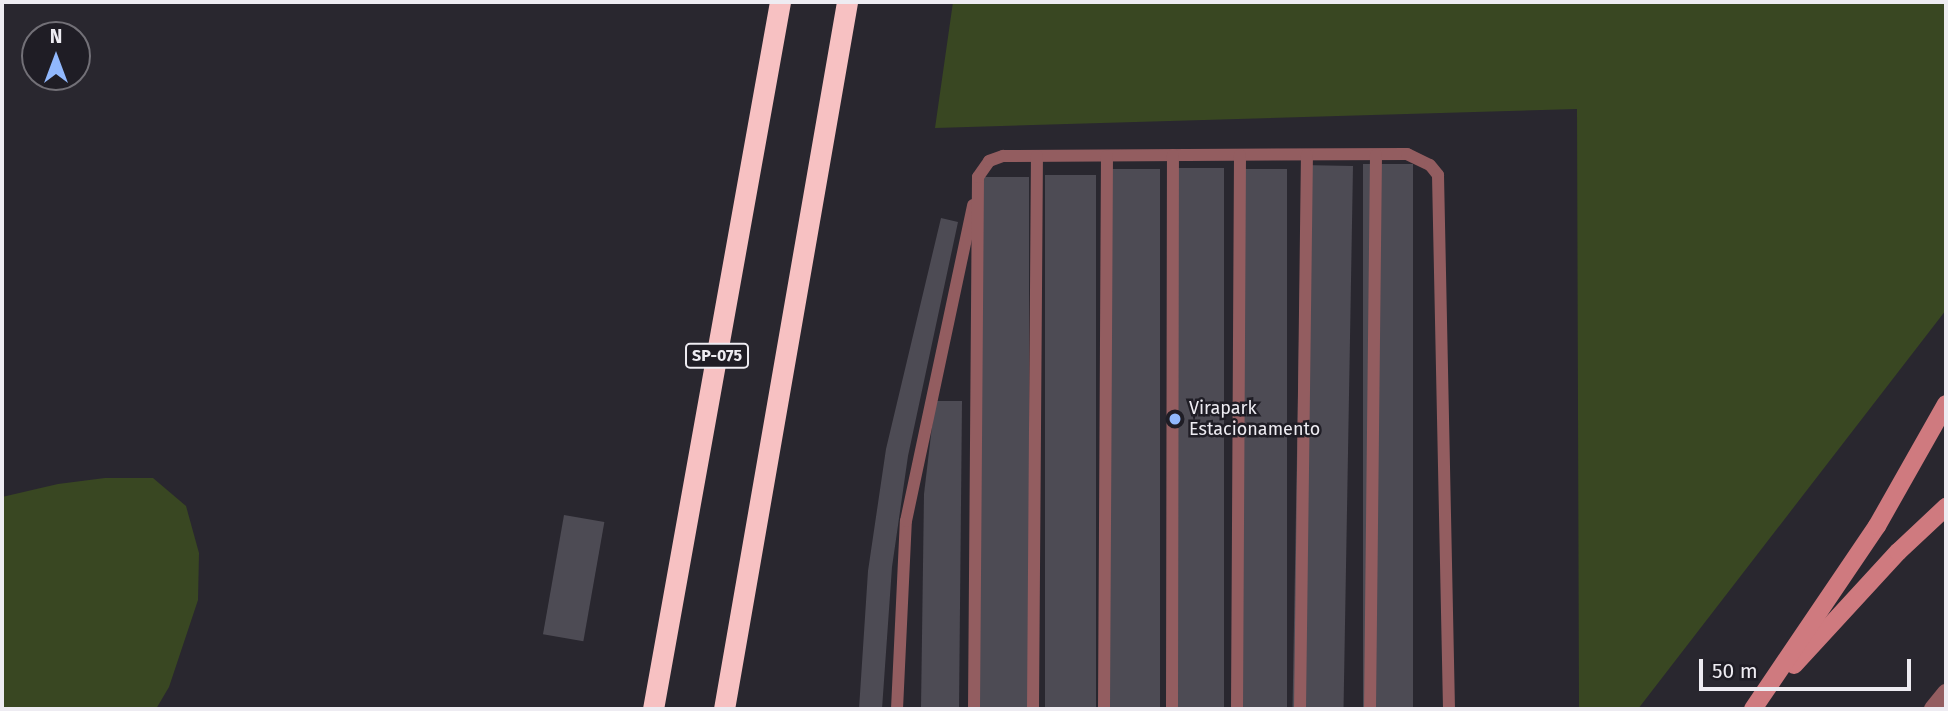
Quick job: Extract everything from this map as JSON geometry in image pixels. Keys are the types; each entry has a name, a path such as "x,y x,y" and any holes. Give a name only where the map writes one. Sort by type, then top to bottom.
{"highway":[{"name":"SP-075","path":"653,709 780,2"},
{"path":"724,709 847,2"},
{"path":"736,709 738,636"}],"main road":[{"path":"1753,709 1877,526 1946,404"},
{"path":"1753,709 1898,552 1946,507"}],"street":[{"path":"1933,709 1946,693"}],"lane":[{"path":"897,709 906,522 978,177 989,161 1003,156 1407,154 1430,165 1438,175 1449,709"},
{"path":"1172,709 1173,155"},
{"path":"1237,709 1240,155"},
{"path":"1300,709 1307,155"},
{"path":"1370,709 1376,155"},
{"path":"1033,709 1037,156"},
{"path":"1104,709 1107,156"},
{"path":"974,709 978,177"}],"green space":[{"path":"953,2 1946,2 1946,310 1638,709 1579,709 1577,109 935,128"},
{"path":"105,478 153,478 186,506 199,553 198,600 169,687 156,709 2,709 2,497 58,484"}],"building":[{"path":"1363,164 1413,164 1413,709 1363,709"},
{"path":"1302,165 1353,166 1344,709 1293,708"},
{"path":"1174,168 1224,168 1224,709 1174,709"},
{"path":"1109,169 1160,169 1160,709 1109,709"},
{"path":"1237,169 1287,169 1287,709 1237,709"},
{"path":"1045,175 1096,175 1096,709 1045,709"},
{"path":"978,177 1029,177 1029,709 978,709"},
{"path":"941,218 958,222 908,456 892,567 882,709 859,709 868,571 886,449"},
{"path":"935,401 962,401 959,709 921,709 924,494"},
{"path":"564,515 604,522 583,641 543,634"}],"place":[{"name":"Virapark Estacionamento","path":"1175,419"}]}
